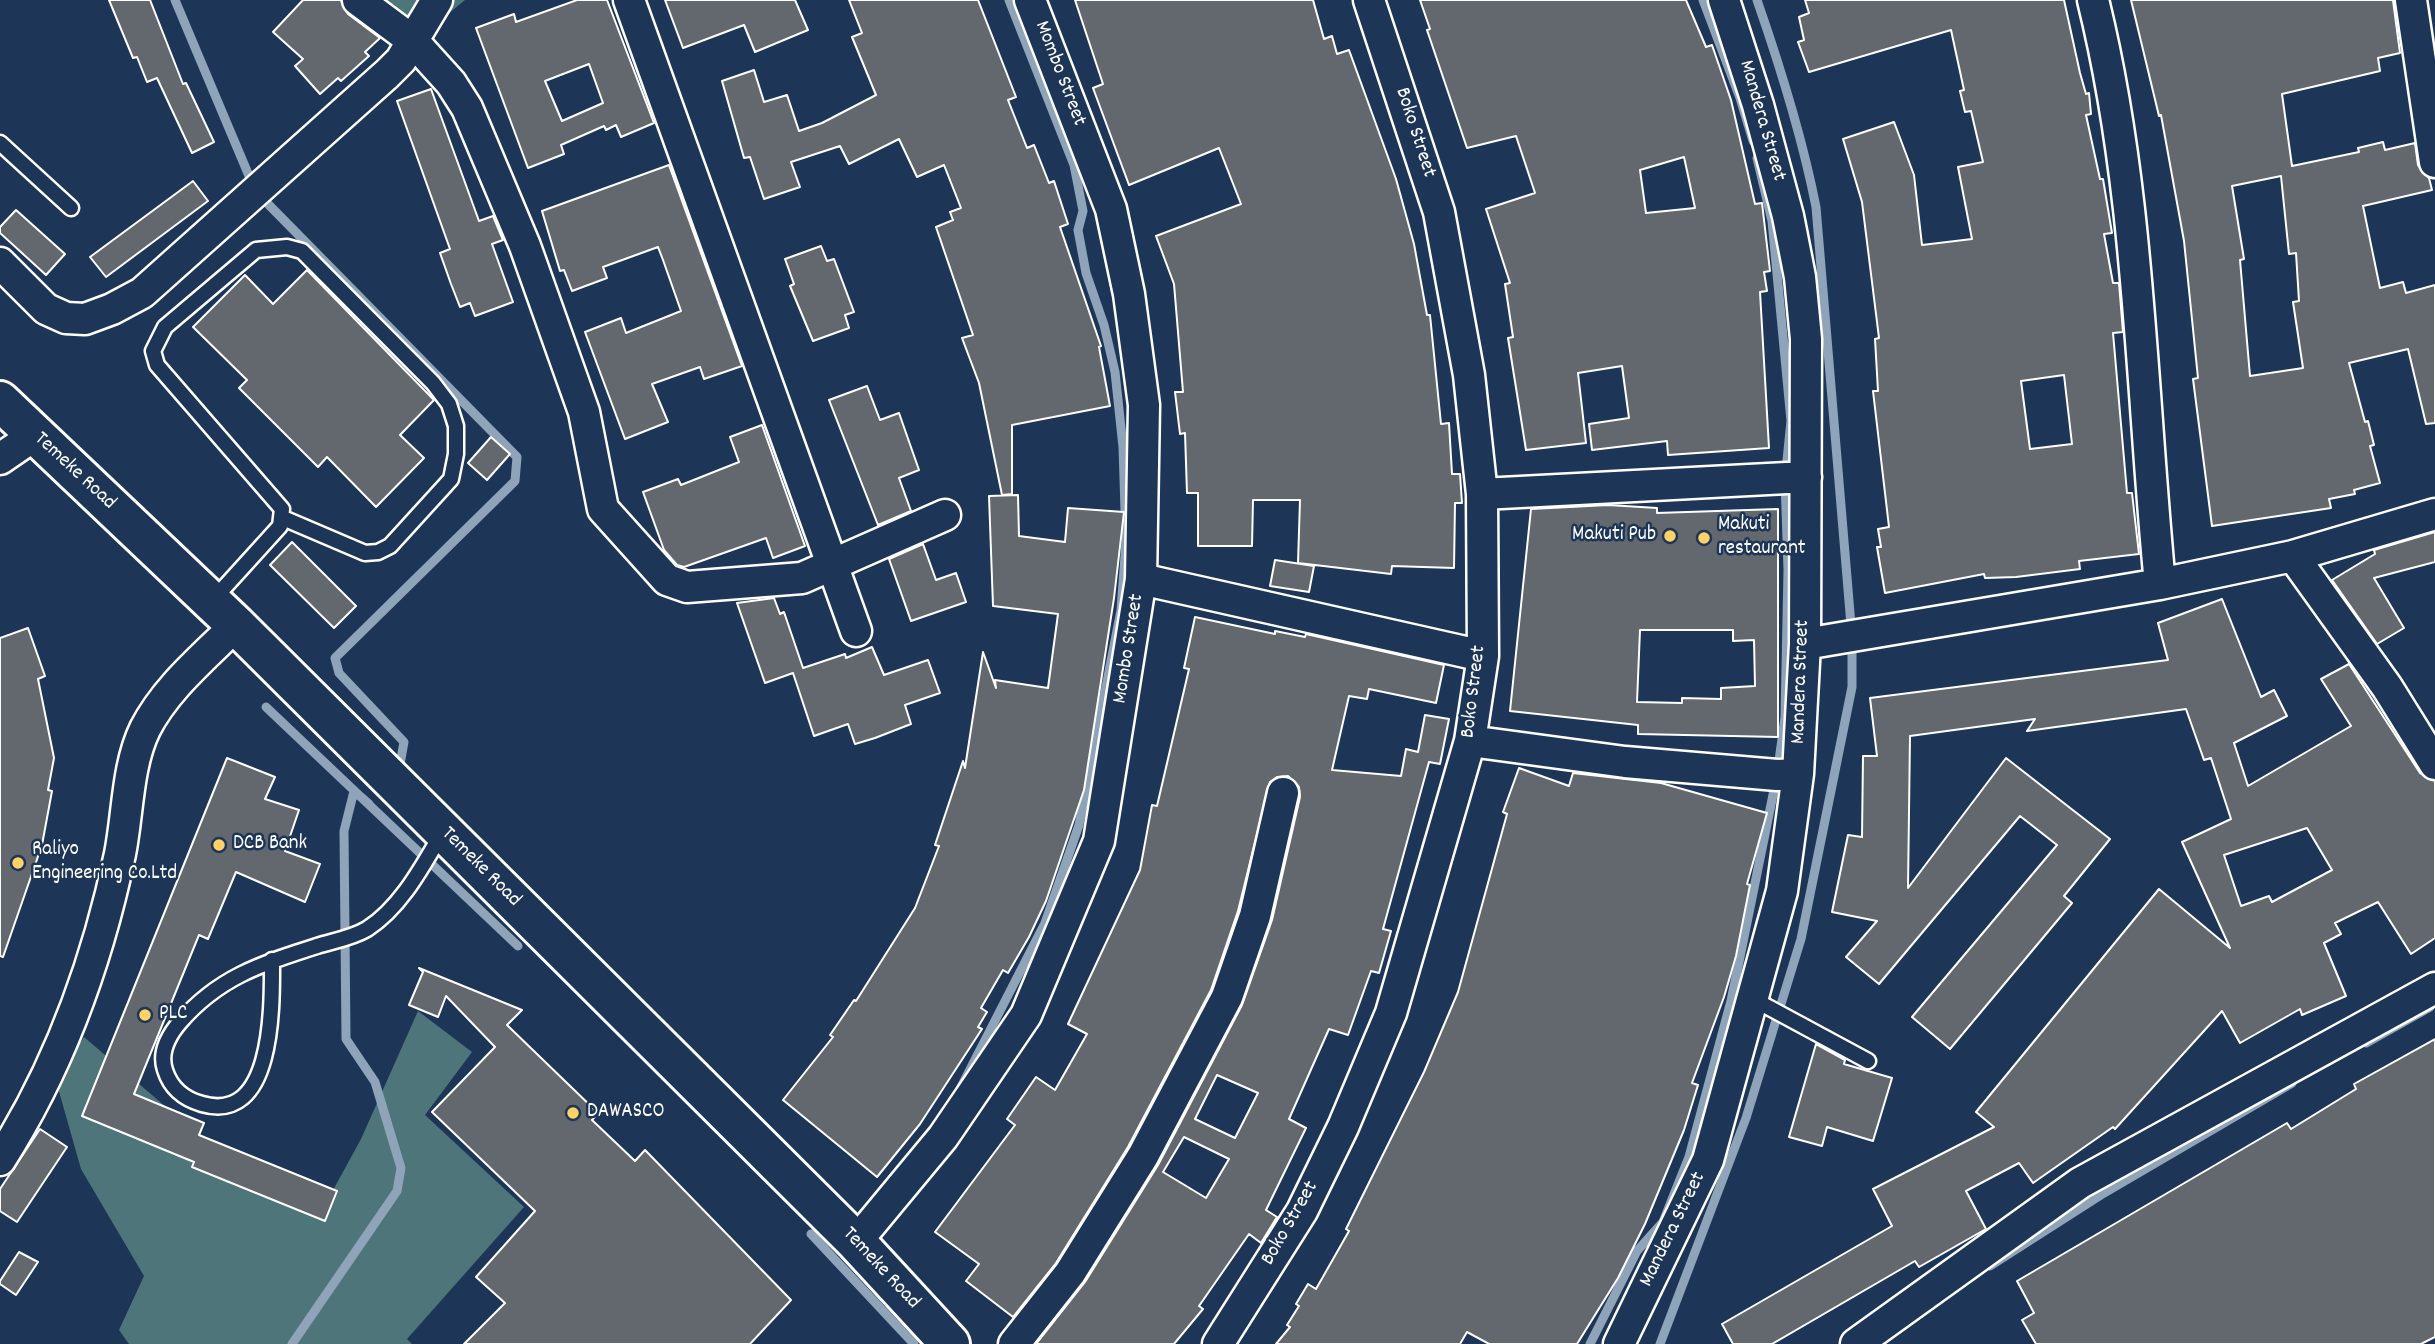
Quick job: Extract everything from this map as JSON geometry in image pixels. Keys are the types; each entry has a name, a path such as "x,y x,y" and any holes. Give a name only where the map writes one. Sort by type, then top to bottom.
{"street":[{"path":"358,0 414,41 451,83 467,108 491,161 546,301 584,412 603,509 667,580 687,587 802,578 945,515"},
{"path":"0,263 46,309 66,318 85,319 142,293 387,74 414,41 437,0"},
{"path":"629,0 856,631"},
{"name":"Mombo Street","path":"856,1242 943,1137 1026,1015 1099,841 1141,579 1144,405 1129,294 1111,208 1030,0"},
{"name":"Boko Street","path":"1219,1344 1302,1212 1391,1013 1470,741 1483,656 1482,494 1469,375 1439,212 1368,0"},
{"name":"Mandera Street","path":"1619,1344 1708,1160 1782,891 1798,774 1805,644 1806,339 1800,277 1788,216 1758,105 1724,0"},
{"path":"2093,0 2110,70 2127,212 2146,393 2147,455 2160,583"},
{"path":"2411,0 2435,162"},
{"name":"Temeke Road","path":"0,401 223,613 443,831 856,1242 950,1344"},
{"path":"0,459 35,435"},
{"path":"1482,494 1806,477"},
{"path":"1805,644 2160,583 2293,556 2435,514"},
{"path":"2293,556 2387,687 2435,764"},
{"path":"1141,579 1483,656"},
{"path":"0,1160 68,1035 95,950 117,866 132,775 144,731 223,613"},
{"path":"1470,741 1625,762 1777,775 1798,774"},
{"path":"1014,1344 1070,1273 1143,1156 1227,997 1255,916 1283,793"},
{"path":"1856,1344 2080,1183 2435,988"}],"lane":[{"path":"0,143 71,208"},
{"path":"223,613 280,526 282,509 157,365 153,351 165,327 256,250 274,247 302,251 433,383 450,404 456,426 456,454 451,479 390,546 365,553 283,518"},
{"path":"272,960 268,1044 256,1080 243,1097 226,1106 189,1100 168,1079 162,1060 171,1033 207,995 233,976 272,960 366,930 385,915 403,894 443,831"},
{"path":"1753,999 1868,1061"}],"green space":[{"path":"341,0 465,0 407,48"},
{"path":"418,1011 472,1052 425,1115 524,1207 407,1339 412,1344 129,1344 119,1330 144,1276 81,1169 56,1081 84,1037 268,1194 320,1214 361,1139"}],"building":[{"path":"109,0 150,0 183,84 186,83 214,142 192,153 157,78 147,82 137,57 133,58"},
{"path":"303,0 341,0 348,14 380,38 365,52 369,56 341,81 338,78 320,94 295,66 303,59 273,32"},
{"path":"577,0 607,0 654,123 621,137 616,125 606,130 604,126 561,145 564,154 528,168 476,28 514,14 516,22","holes":["589,64 603,103 562,121 545,81"]},
{"path":"665,0 795,0 808,30 755,52 744,25 683,48"},
{"path":"849,0 978,0 1016,97 1008,100 1027,148 1034,145 1049,183 1054,181 1068,224 1060,227 1101,346 1099,347 1110,406 1012,425 1012,494 1002,495 979,383 962,338 973,335 936,227 953,220 950,212 961,208 944,165 917,177 899,139 849,164 840,146 791,162 800,187 764,199 750,157 744,158 722,81 754,70 764,102 787,95 799,131 822,123 876,95 852,37 862,33"},
{"path":"1075,0 1313,0 1324,39 1332,36 1337,54 1349,50 1396,179 1414,244 1427,315 1430,315 1441,424 1449,423 1452,474 1460,474 1462,503 1455,503 1454,568 1392,566 1391,574 1298,563 1300,500 1253,500 1252,546 1198,546 1198,493 1187,493 1185,433 1180,434 1175,392 1183,392 1174,284 1156,236 1241,204 1219,148 1129,185 1093,88 1103,84"},
{"path":"1420,0 1686,0 1706,47 1712,45 1731,100 1755,204 1762,203 1770,271 1764,272 1767,291 1760,292 1769,448 1668,455 1667,441 1592,450 1589,424 1629,418 1622,366 1578,373 1586,443 1526,450 1508,338 1513,337 1505,284 1510,283 1486,209 1535,193 1516,136 1467,148 1427,30 1430,29","holes":["1684,157 1695,208 1646,213 1640,170"]},
{"path":"1805,0 2064,0 2080,73 2086,94 2089,93 2091,114 2086,115 2100,179 2103,179 2112,233 2104,234 2113,283 2119,283 2123,332 2113,333 2127,493 2132,493 2139,554 2079,561 2080,569 2016,577 1985,578 1984,574 1885,593 1877,547 1881,547 1878,529 1889,527 1873,391 1878,391 1875,339 1879,338 1862,202 1843,139 1894,122 1914,175 1922,245 1972,239 1958,167 1983,162 1971,111 1965,112 1960,91 1964,90 1951,30 1809,72 1798,42 1804,40 1799,17 1809,13","holes":["2064,375 2072,444 2030,449 2021,381"]},
{"path":"2131,0 2393,0 2400,53 2378,58 2380,71 2282,94 2292,166 2359,152 2358,148 2383,142 2385,150 2415,143 2418,165 2429,178 2432,190 2363,206 2380,288 2403,282 2406,293 2435,285 2435,423 2426,424 2408,349 2349,363 2365,422 2368,421 2374,445 2370,446 2380,483 2354,490 2355,494 2329,499 2331,508 2212,526 2193,379 2198,378 2184,241 2161,115 2159,116","holes":["2281,176 2289,254 2296,253 2299,301 2293,302 2303,368 2250,376 2240,260 2244,259 2232,186"]},
{"path":"431,89 479,221 493,216 503,240 492,244 513,302 475,316 470,303 460,307 451,284 440,253 450,249 397,101"},
{"path":"669,165 742,366 704,379 700,367 652,384 668,422 625,439 585,332 621,318 626,333 681,311 663,260 658,247 603,267 607,278 572,291 564,270 560,271 542,211"},
{"path":"193,181 208,201 106,277 90,257"},
{"path":"16,210 65,254 46,275 0,233 0,227"},
{"path":"821,246 827,261 834,259 854,312 845,315 849,328 813,341 790,286 794,284 785,259"},
{"path":"307,270 434,400 400,435 424,458 376,507 327,457 318,467 239,388 247,380 193,327 245,275 273,304"},
{"path":"867,386 880,420 899,413 919,470 899,478 911,511 878,525 829,400"},
{"path":"762,425 805,546 773,558 766,538 684,567 677,565 664,550 643,492 678,479 681,485 739,462 730,437"},
{"path":"491,437 510,454 487,480 468,463"},
{"path":"1018,495 1019,536 1065,542 1068,508 1124,512 1114,598 1084,790 1046,901 1029,937 1008,973 1003,970 981,1008 987,1012 978,1027 982,1029 920,1124 877,1177 783,1100 833,1037 830,1035 854,1000 856,1001 915,908 939,846 935,845 963,761 965,768 983,652 996,688 995,680 1048,688 1058,614 993,606 989,496"},
{"path":"1608,505 1657,508 1657,513 1778,509 1778,737 1638,734 1638,725 1510,711 1531,509","holes":["1640,630 1733,630 1733,641 1754,640 1755,686 1721,688 1721,699 1682,698 1682,703 1637,702"]},
{"path":"2435,532 2435,562 2374,578 2404,628 2377,644 2332,580 2375,554 2374,550"},
{"path":"292,542 356,606 334,628 270,565"},
{"path":"923,544 936,580 956,573 966,602 911,621 889,559"},
{"path":"1275,560 1314,566 1309,592 1270,586"},
{"path":"774,598 780,614 784,612 803,668 845,654 846,658 872,647 884,675 928,660 940,693 905,705 911,724 875,738 855,744 848,724 814,736 793,673 765,683 737,603"},
{"path":"2222,599 2261,697 2274,690 2287,716 2234,743 2248,786 2351,726 2321,679 2349,664 2420,773 2435,781 2435,938 2411,954 2378,902 2335,923 2341,934 2324,943 2346,996 2302,1015 2300,1009 2240,1043 2222,1011 2115,1129 2113,1127 2033,1183 2019,1163 1966,1191 1986,1229 1919,1267 1915,1261 1772,1344 1733,1344 1722,1324 1892,1226 1873,1189 1994,1127 1976,1112 2159,889 2230,948 2182,842 2231,819 2211,758 2204,760 2186,709 2027,731 2035,719 1910,736 1908,888 2006,758 2110,839 2064,896 2072,903 1950,1049 1912,1017 2057,845 2020,816 1879,984 1846,957 1877,921 1832,912 1848,835 1862,837 1863,756 1877,756 1870,698 2168,660 2158,623","holes":["2307,828 2332,870 2272,902 2269,896 2241,906 2224,855"]},
{"path":"1195,617 1275,634 1275,631 1305,637 1306,634 1444,665 1436,703 1369,689 1367,699 1349,696 1332,770 1401,776 1406,749 1418,752 1425,715 1449,719 1440,764 1429,762 1383,929 1391,931 1379,973 1371,971 1348,1035 1329,1029 1289,1119 1306,1128 1266,1210 1277,1217 1261,1243 1249,1234 1199,1306 1203,1309 1174,1344 1036,1344 1085,1282 1158,1165 1242,1005 1272,920 1300,797 1299,787 1288,776 1277,777 1270,782 1238,911 1211,990 1128,1147 1056,1263 1013,1317 966,1281 979,1264 935,1232 1015,1125 1007,1119 1036,1077 1055,1090 1087,1034 1068,1024 1140,870 1152,805 1157,806 1189,669 1184,668","holes":["1217,1075 1258,1093 1235,1138 1195,1119","1184,1137 1229,1159 1206,1198 1163,1172"]},
{"path":"28,628 45,676 38,679 54,758 48,790 52,791 42,845 3,957 0,956 0,638"},
{"path":"227,758 275,777 265,799 299,810 285,851 320,864 305,902 236,872 208,939 199,935 134,1094 204,1123 199,1135 337,1191 325,1221 192,1167 194,1162 82,1116"},
{"path":"1519,768 1569,786 1573,773 1661,783 1767,813 1747,884 1750,885 1736,956 1692,1083 1698,1085 1684,1130 1645,1224 1618,1278 1577,1344 1489,1344 1467,1332 1460,1344 1276,1344 1290,1327 1287,1325 1308,1284 1316,1289 1349,1231 1346,1229 1424,1072 1458,992 1507,814 1503,812"},
{"path":"419,968 522,1010 507,1025 598,1113 592,1120 635,1161 645,1150 791,1300 750,1344 464,1344 505,1303 476,1277 535,1211 432,1112 495,1047 446,996 438,1017 409,1005 423,972"},
{"path":"2435,1039 2435,1337 2421,1344 2036,1344 2022,1320 2034,1313 2017,1281 2287,1123 2291,1129 2356,1089 2354,1084"},
{"path":"1816,1044 1845,1060 1844,1064 1892,1078 1873,1141 1827,1127 1822,1146 1789,1137"},
{"path":"40,1129 67,1147 17,1222 0,1211 0,1189"},
{"path":"19,1252 38,1262 16,1295 0,1284 0,1281"}],"waterway":[{"path":"175,0 252,183 269,205 517,457 515,481 335,658 339,673 404,742 399,770"},
{"path":"960,1089 1045,923 1079,825 1121,610 1126,542 1123,447 1115,372 1104,325 1086,273 1078,230 1083,211 1074,165 1009,0"},
{"path":"1703,0 1740,98 1753,141"},
{"path":"1660,1344 1746,1118 1801,939 1852,687 1852,637 1816,207 1790,103 1757,0"},
{"path":"1590,1344 1637,1251 1663,1222 1689,1157 1731,1001 1777,775 1785,717 1788,570 1785,480 1791,421 1772,221 1757,158"},
{"path":"266,707 518,946"},
{"path":"292,1344 397,1191 401,1168 375,1082 346,1039 344,831 354,791 369,804"},
{"path":"2366,1043 2430,1007"},
{"path":"1990,1266 2104,1193 2292,1083"},
{"path":"811,1234 914,1344"}],"place":[{"name":"Makuti Pub","path":"1670,536"},
{"name":"Makuti restaurant","path":"1704,538"},
{"name":"DCB Bank","path":"219,845"},
{"name":"Raliyo Engineering Co.Ltd","path":"18,863"},
{"name":"PLC","path":"145,1015"},
{"name":"DAWASCO","path":"573,1113"}]}
